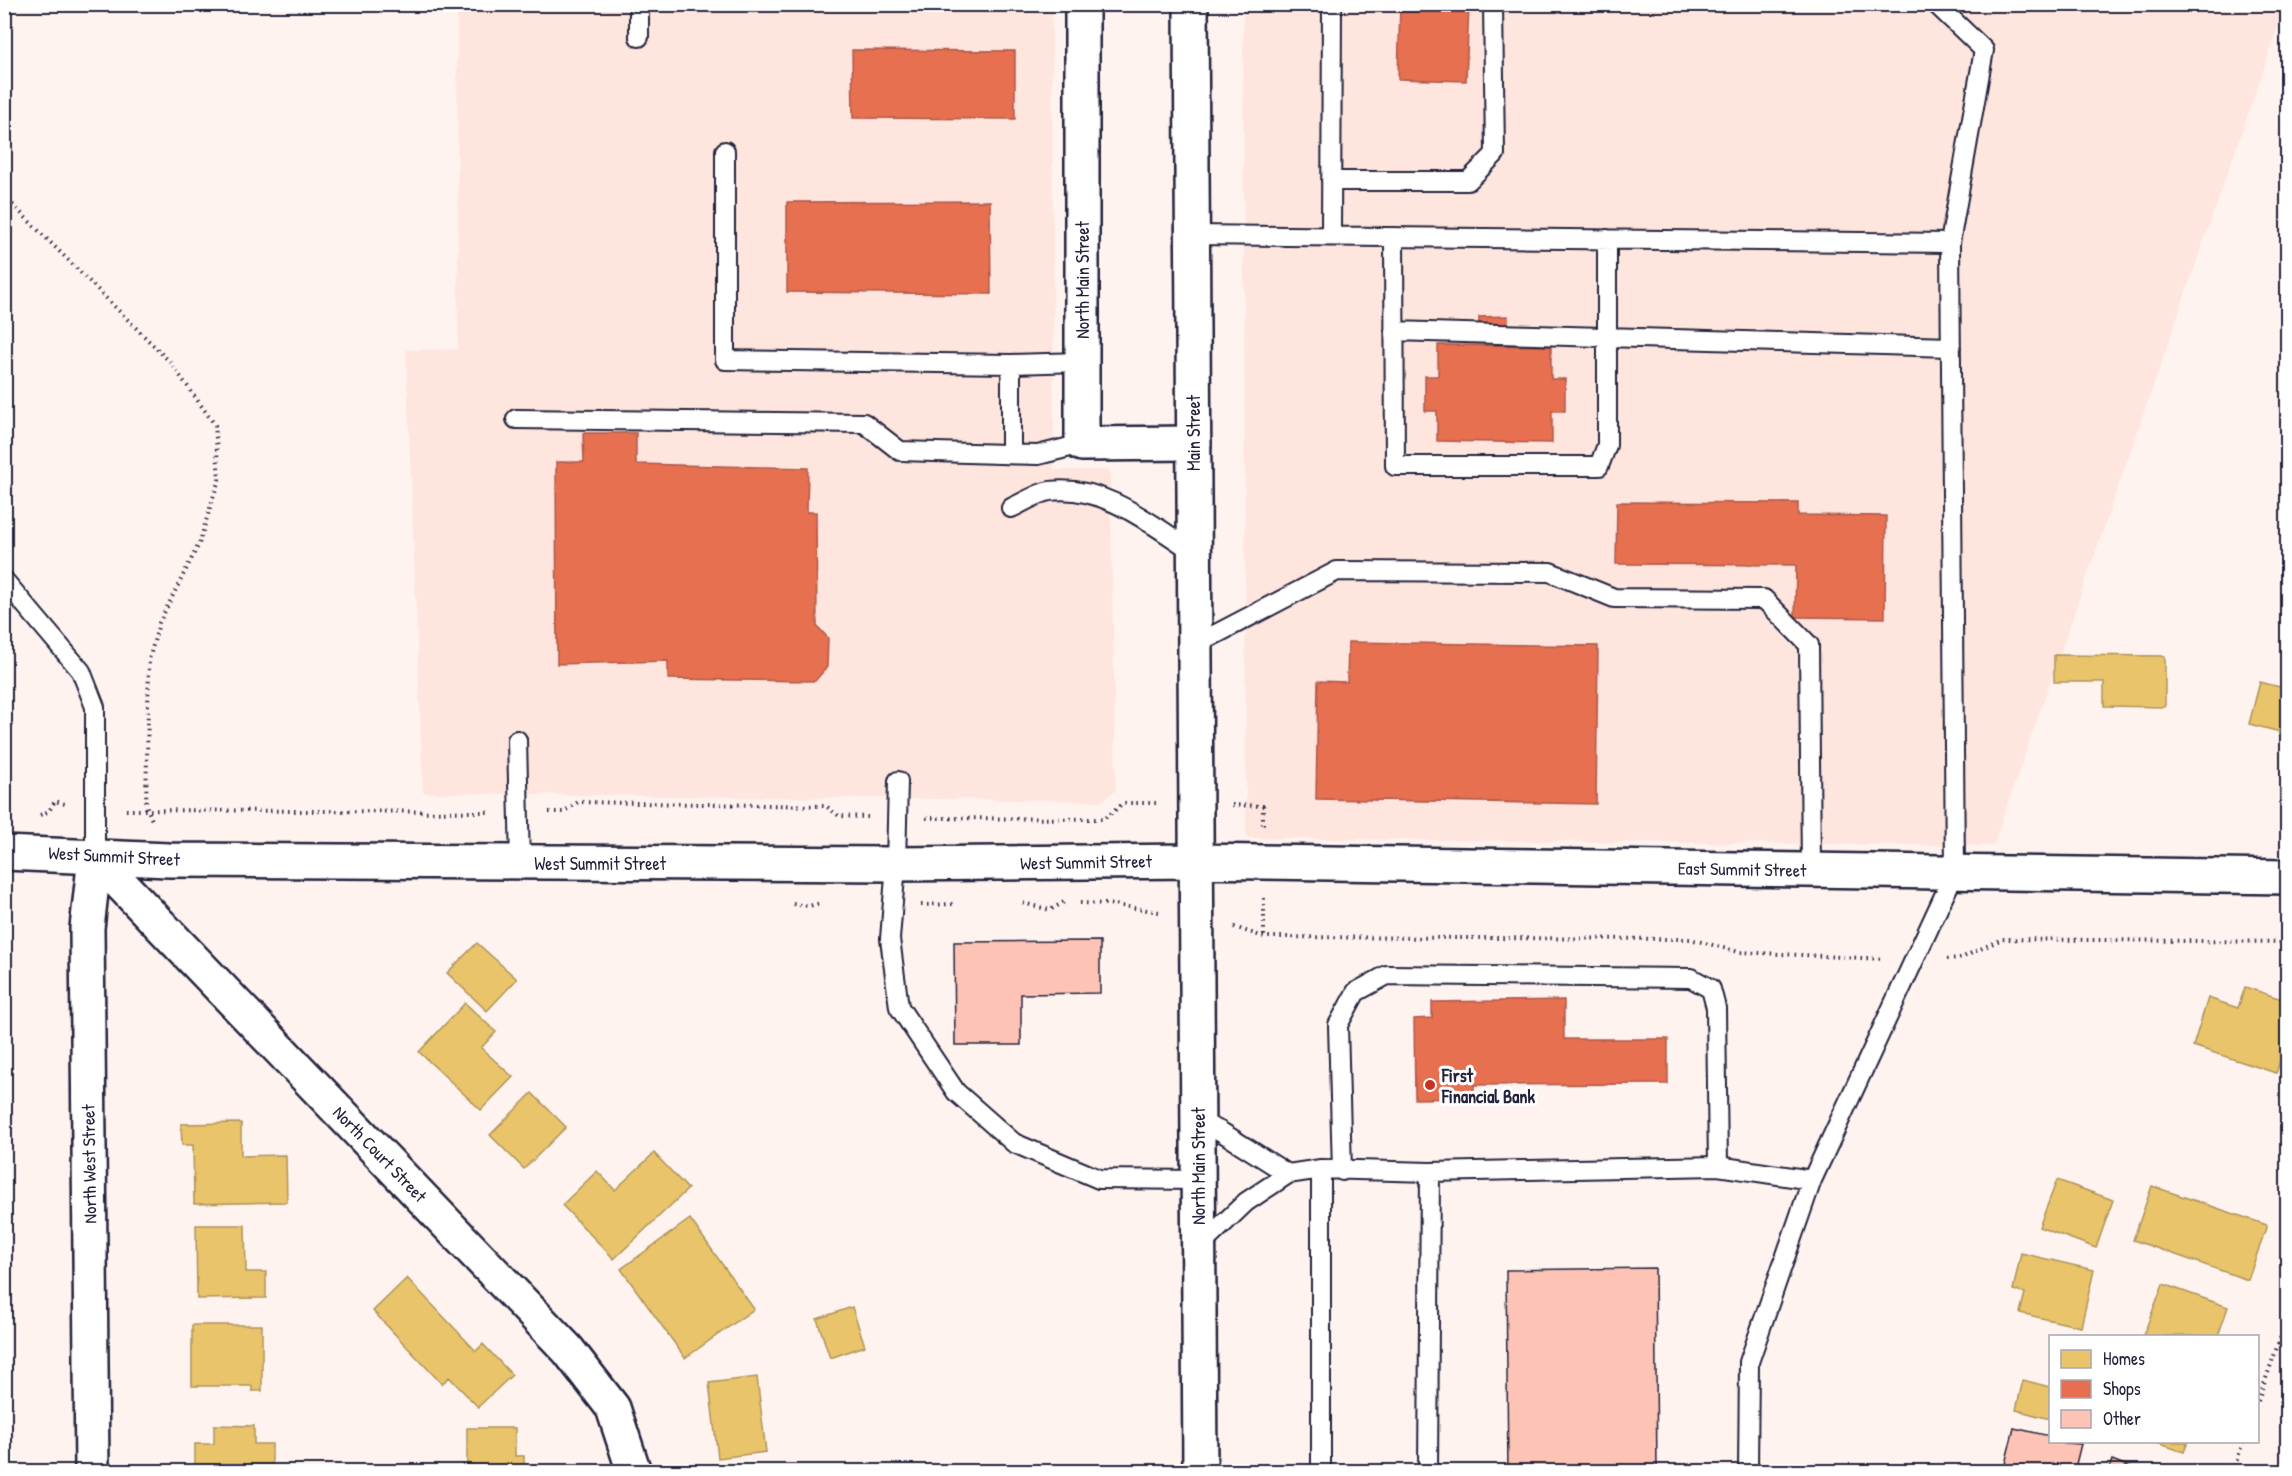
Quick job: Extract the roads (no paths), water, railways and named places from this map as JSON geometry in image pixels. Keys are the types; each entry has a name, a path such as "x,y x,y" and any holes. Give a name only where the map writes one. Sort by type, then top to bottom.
{"street":[{"name":"North Main Street","path":"1082,4 1082,444"},
{"name":"Main Street","path":"1191,4 1196,861"},
{"path":"1082,444 1194,443"},
{"name":"West Summit Street","path":"4,853 169,860 520,863 896,864 1196,861"},
{"name":"North West Street","path":"92,1472 87,928 94,856"},
{"name":"North Court Street","path":"94,856 568,1350 613,1408 634,1472"},
{"name":"North Main Street","path":"1196,861 1200,1472"},
{"name":"East Summit Street","path":"1196,861 2288,876"}],"lane":[{"path":"639,4 639,37"},
{"path":"1331,236 1332,4"},
{"path":"1331,181 1468,181 1495,154 1493,4"},
{"path":"1748,1472 1749,1362 1812,1180 1955,872 1950,243 1984,50 1936,4"},
{"path":"725,151 725,360 1011,364 1082,362"},
{"path":"1193,235 1950,243"},
{"path":"1394,237 1395,466 1599,466 1607,446 1607,239"},
{"path":"1394,331 1951,347"},
{"path":"1011,364 1011,454"},
{"path":"516,419 864,423 900,451 1038,455 1082,444"},
{"path":"1011,508 1048,491 1090,492 1124,508 1194,552"},
{"path":"1195,645 1337,571 1550,572 1614,598 1764,599 1809,645 1811,870"},
{"path":"4,580 81,671 94,707 94,856"},
{"path":"517,740 520,863"},
{"path":"898,781 896,864 890,939 899,1007 957,1092 1014,1143 1099,1179 1198,1180"},
{"path":"1342,1171 1338,1025 1356,992 1387,975 1691,978 1711,989 1716,1008 1718,1166"},
{"path":"1198,1121 1220,1131 1288,1174"},
{"path":"1198,1249 1246,1203 1288,1174 1322,1169 1430,1172 1718,1166 1812,1180"},
{"path":"1322,1169 1322,1472"},
{"path":"1428,1472 1430,1172"}],"place":[{"name":"First Financial Bank","path":"1430,1085"}]}
